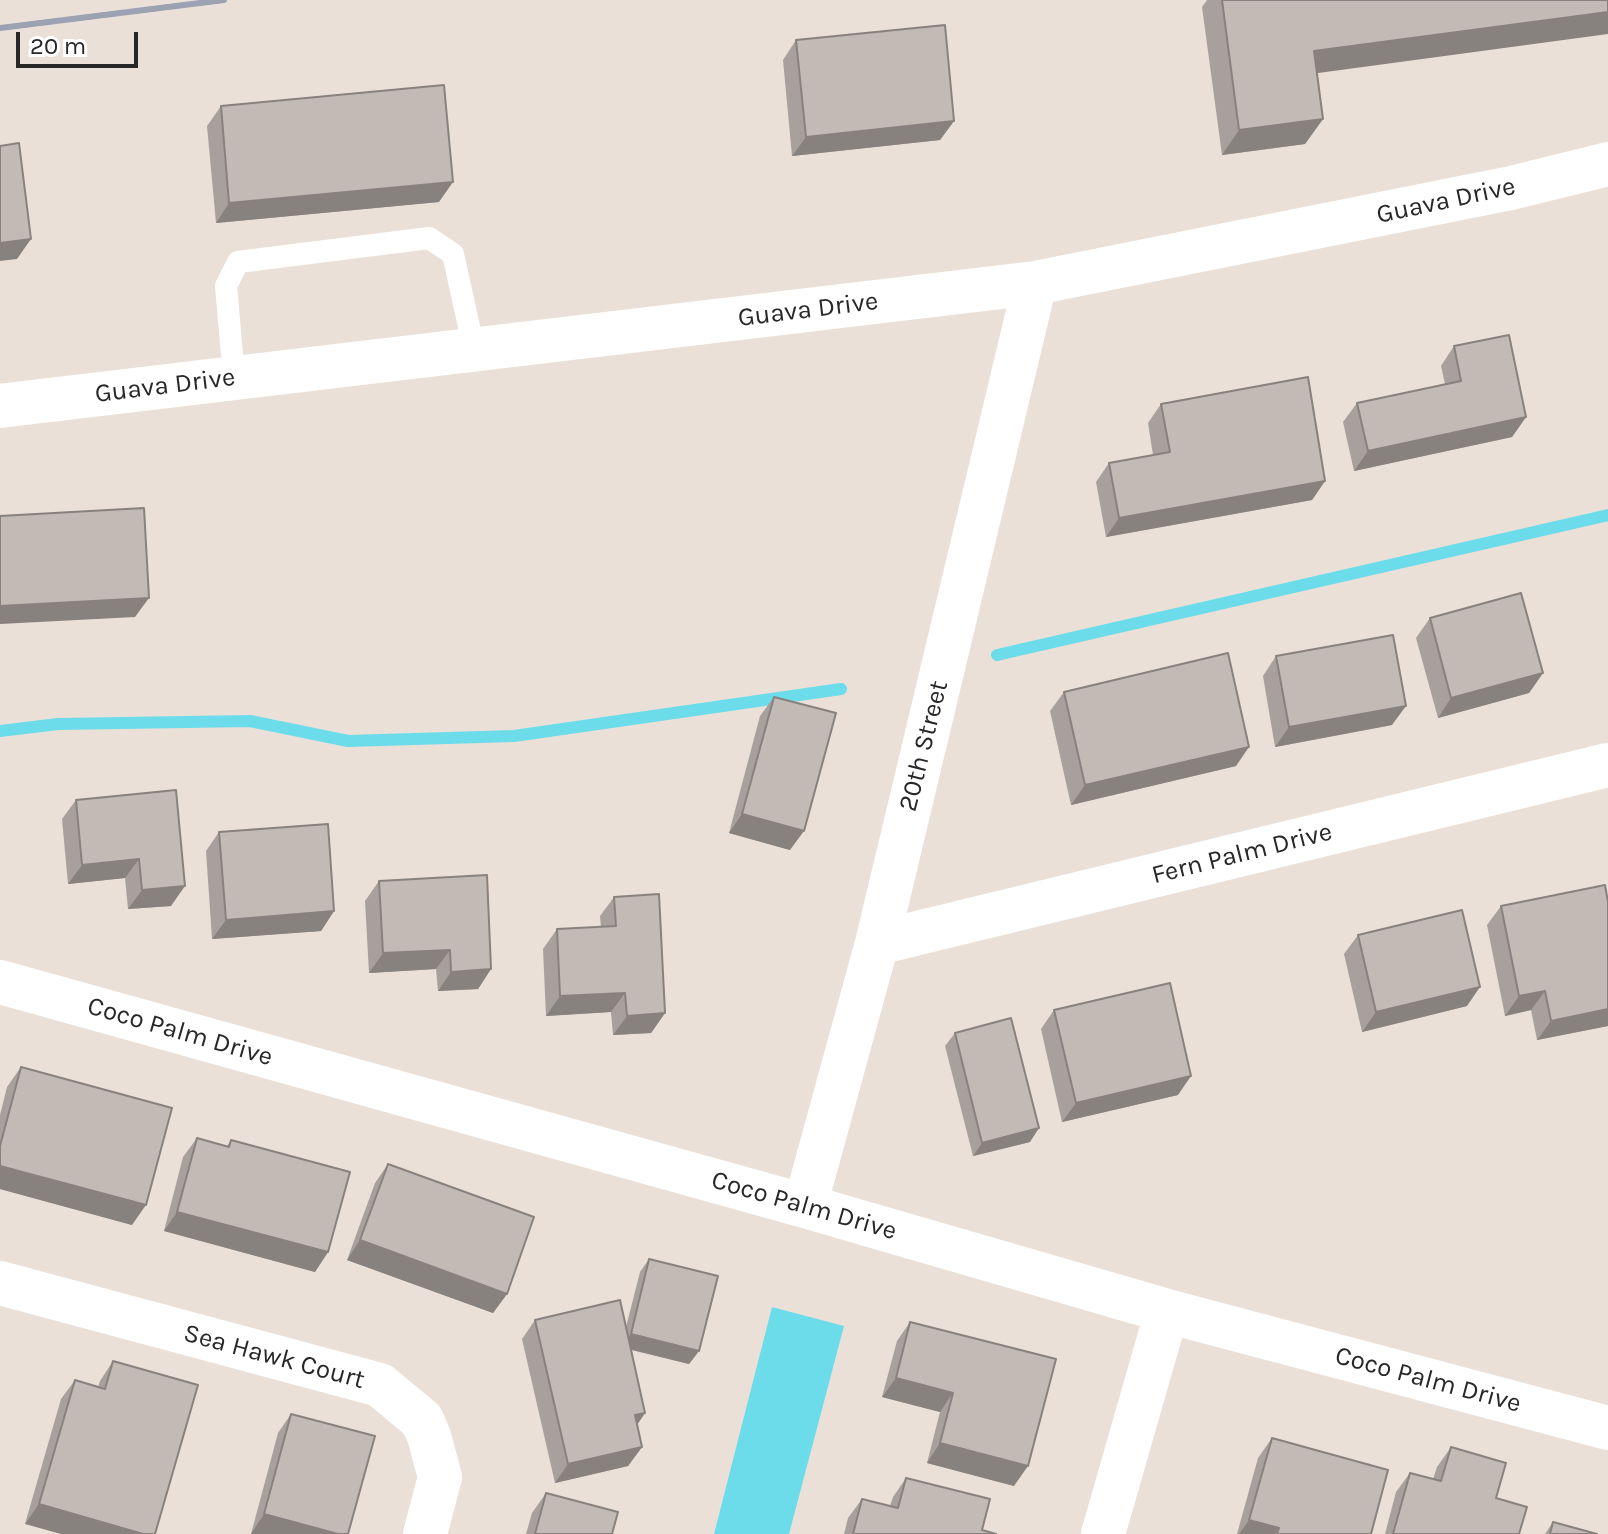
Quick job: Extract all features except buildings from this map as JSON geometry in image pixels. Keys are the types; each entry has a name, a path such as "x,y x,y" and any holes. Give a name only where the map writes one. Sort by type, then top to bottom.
{"street":[{"name":"Guava Drive","path":"0,406 1035,283 1511,188 1608,164"},
{"name":"20th Street","path":"805,1206 877,943 1035,283"},
{"name":"Fern Palm Drive","path":"877,943 1608,765"},
{"name":"Coco Palm Drive","path":"0,982 805,1206 1167,1311 1608,1428"},
{"name":"Sea Hawk Court","path":"0,1283 380,1385 422,1420 429,1436 440,1477 425,1534"},
{"path":"1103,1534 1167,1311"}],"lane":[{"path":"234,378 226,286 238,262 429,238 453,254 474,349"}],"water":[{"path":"772,1307 844,1326 789,1534 714,1534"}],"waterway":[{"path":"997,655 1608,515"},
{"path":"0,731 58,724 250,721 348,741 514,736 841,689"}],"railway":[{"path":"0,28 224,0"}]}
